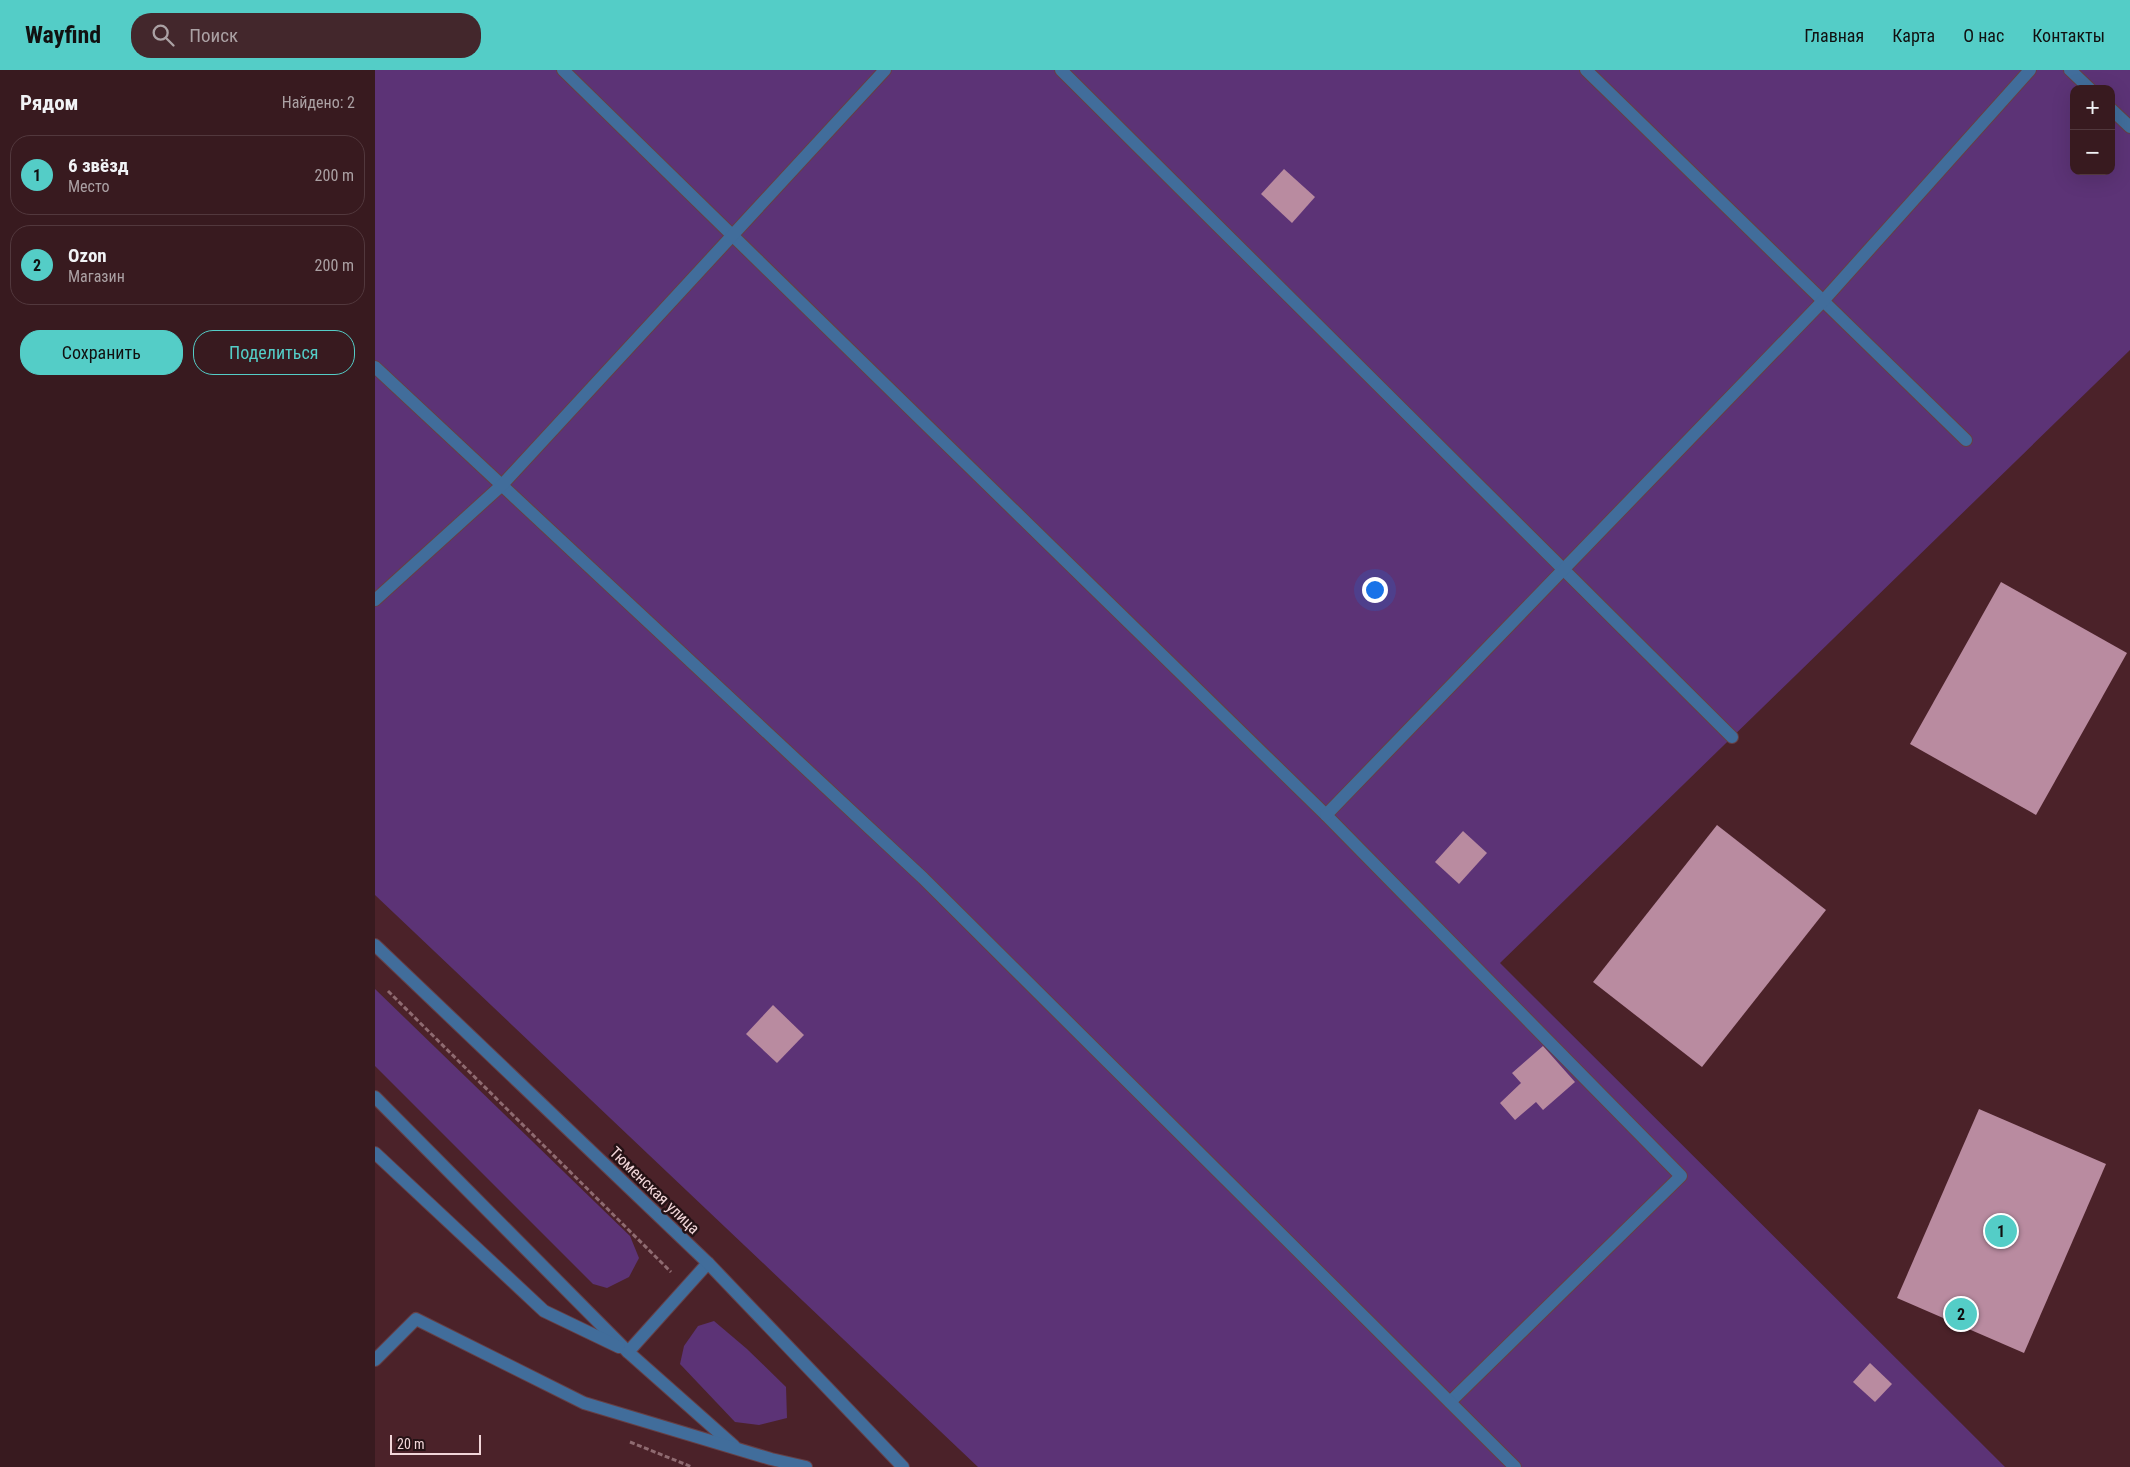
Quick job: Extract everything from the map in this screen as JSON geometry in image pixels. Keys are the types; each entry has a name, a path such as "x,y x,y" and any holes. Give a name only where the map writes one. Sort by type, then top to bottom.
{"street":[{"path":"563,70 1326,815 1681,1176 1450,1402"},
{"path":"375,600 502,485 885,70"},
{"path":"1061,70 1732,737"},
{"path":"1586,70 1966,440"},
{"path":"1326,815 1823,301 2030,70"},
{"path":"2070,70 2086,85"},
{"path":"2115,113 2130,127"},
{"path":"375,367 923,878 1515,1467"},
{"name":"Тюменская улица","path":"375,945 708,1263 903,1467"},
{"path":"375,1097 627,1352 738,1449"},
{"path":"375,1152 544,1311 627,1352"},
{"path":"627,1352 708,1263"},
{"path":"375,1360 417,1319 584,1403 738,1449 767,1463 806,1467"}],"path":[{"path":"382,986 687,1287"}],"shaded area":[{"path":"375,70 2130,70 2130,350 1500,963 2005,1467 978,1467 375,895"},
{"path":"375,989 630,1236 639,1258 629,1277 607,1288 593,1284 375,1066"},
{"path":"714,1321 747,1349 786,1387 787,1418 759,1425 735,1422 680,1364 684,1346 698,1326"}],"building":[{"path":"1284,169 1315,197 1292,223 1261,194"},
{"path":"2001,582 2127,653 2036,815 1910,744"},
{"path":"1717,825 1826,910 1702,1067 1593,982"},
{"path":"1463,831 1487,853 1459,884 1435,862"},
{"path":"773,1005 804,1035 777,1063 746,1034"},
{"path":"1543,1046 1575,1082 1543,1110 1536,1102 1515,1120 1500,1103 1521,1083 1512,1073"},
{"path":"1979,1109 2106,1164 2024,1353 1897,1298"},
{"path":"1870,1363 1892,1384 1875,1402 1853,1382"}],"place":[{"name":"6 звёзд","path":"2001,1231"},
{"name":"Ozon","path":"1961,1314"}]}
